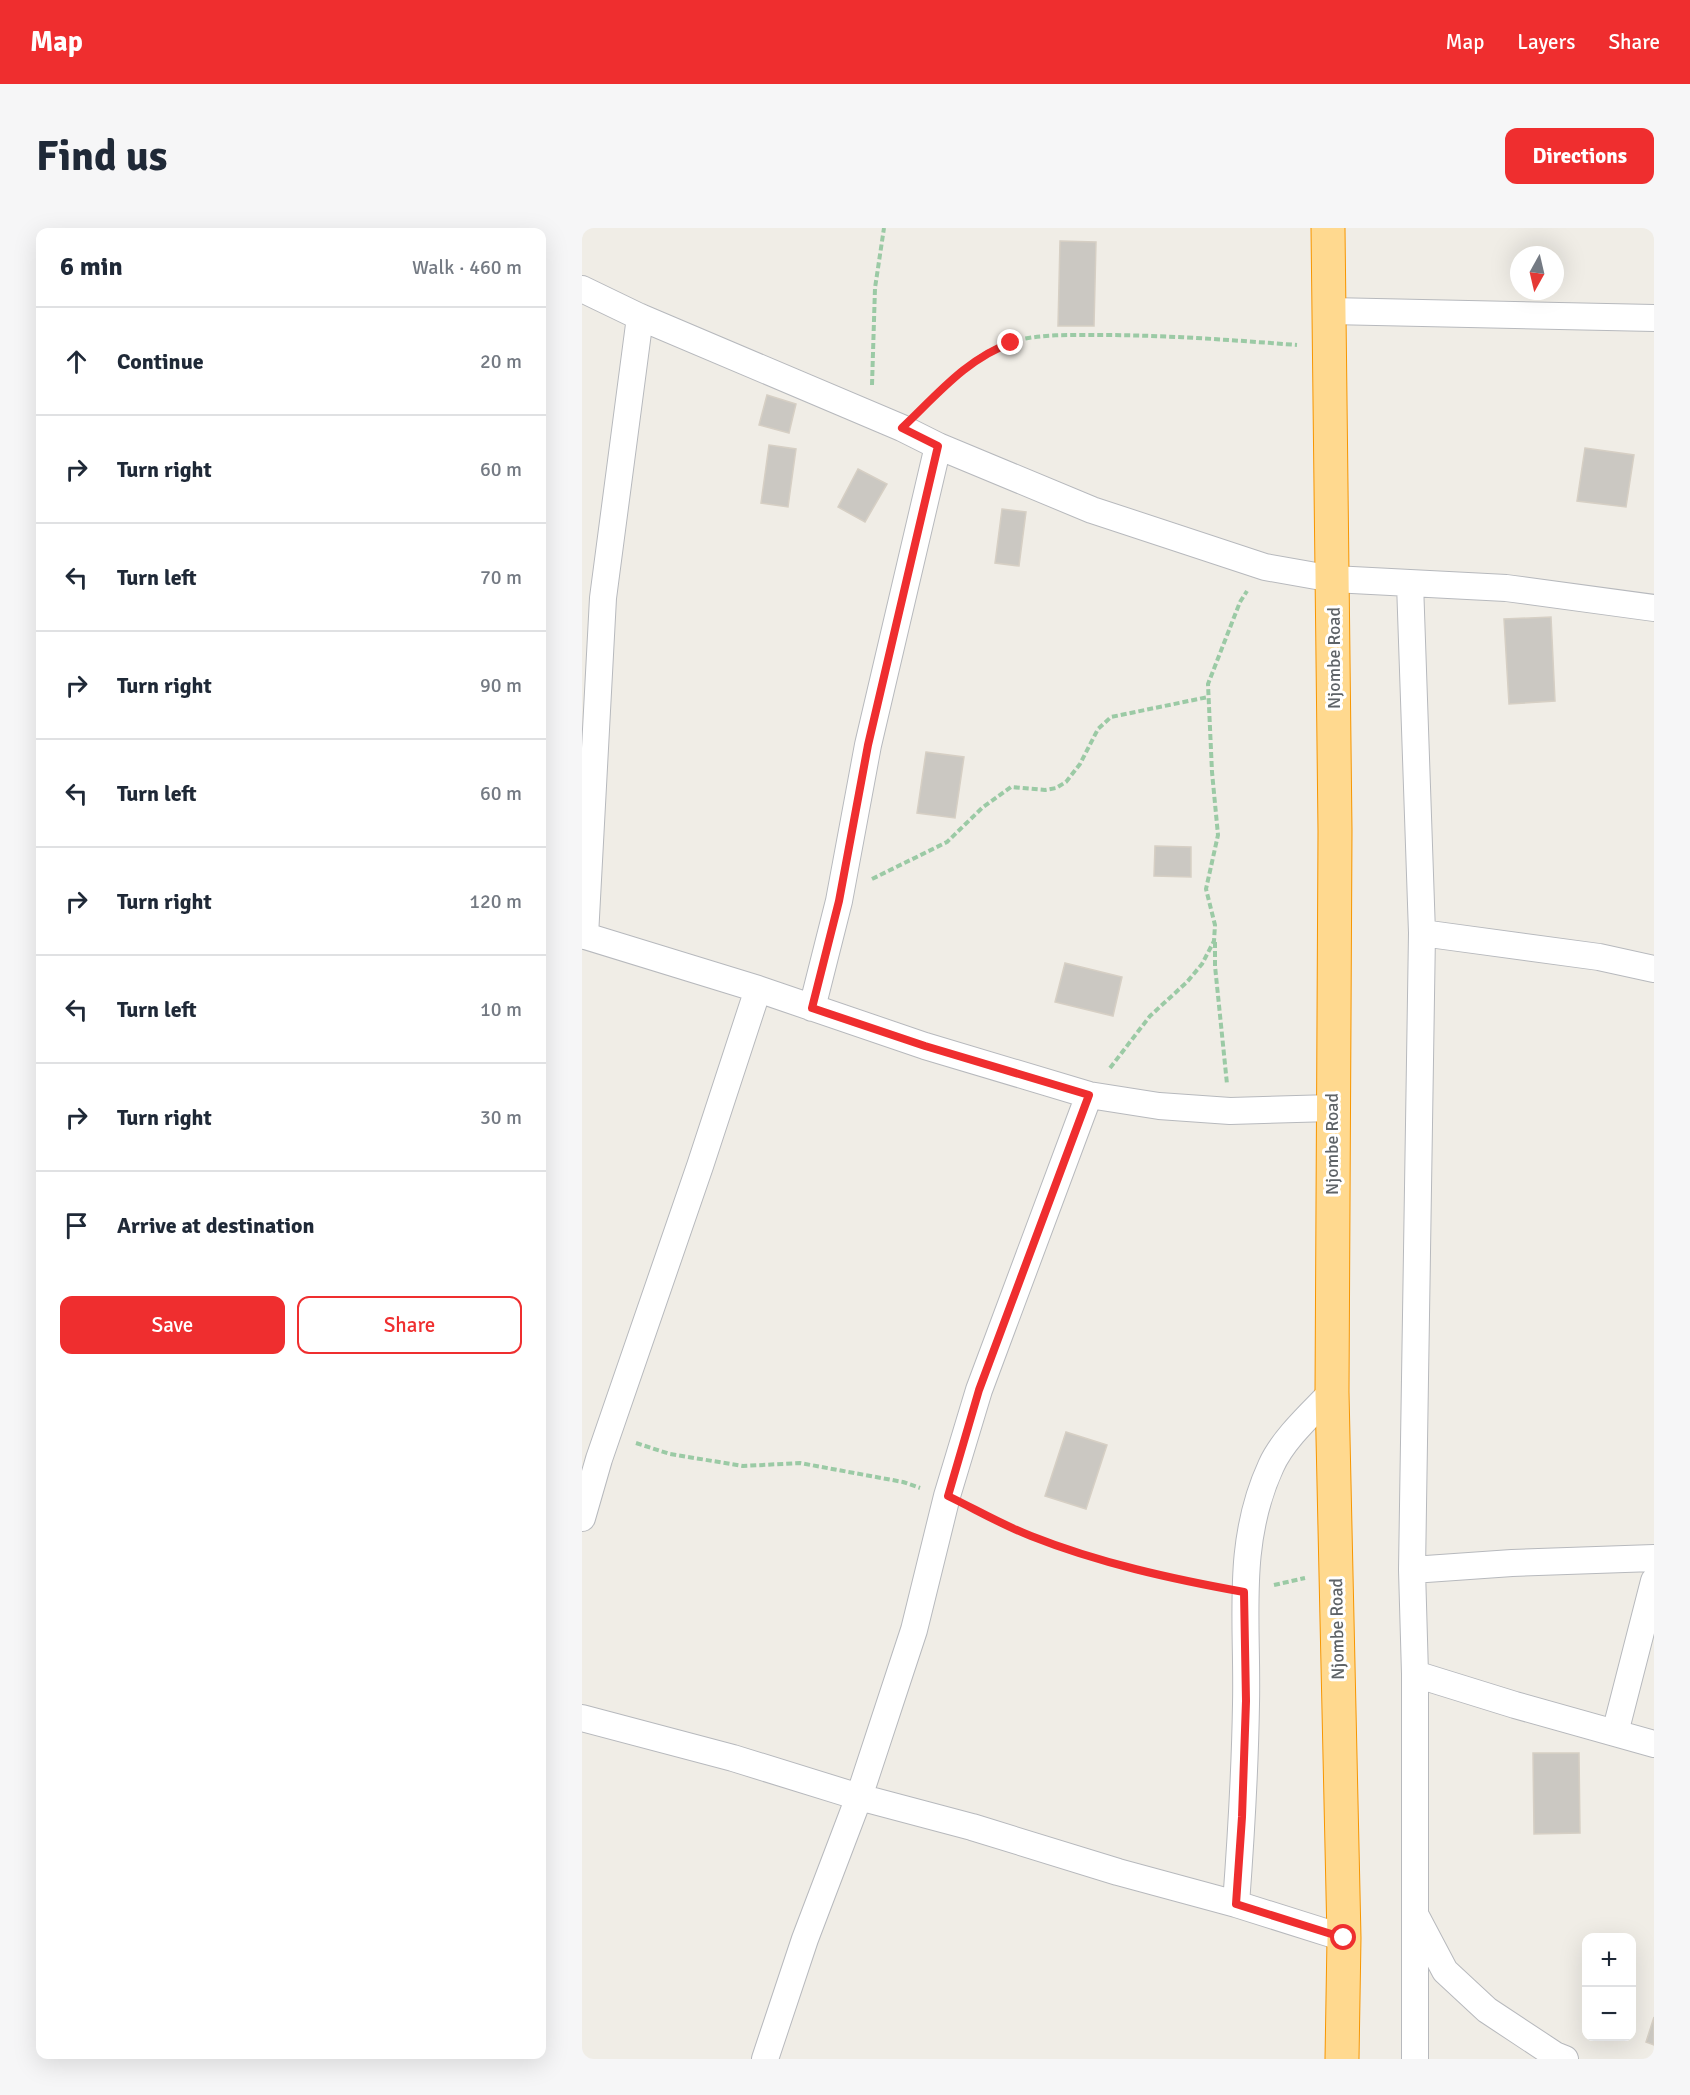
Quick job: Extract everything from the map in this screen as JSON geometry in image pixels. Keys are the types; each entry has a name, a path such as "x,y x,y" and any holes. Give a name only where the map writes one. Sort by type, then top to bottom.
{"highway":[{"name":"Njombe Road","path":"1328,228 1335,831 1332,1392 1344,1938 1342,2059"}],"street":[{"path":"582,289 640,317 1092,510 1266,567 1333,579 1506,588 1654,608"},
{"path":"1330,311 1654,318"},
{"path":"640,317 592,596 583,935 758,989 925,1046 1089,1095 1159,1106 1230,1111 1332,1108"},
{"path":"812,1008 839,901 868,745 938,446"},
{"path":"1410,583 1422,933 1412,1570 1416,1916 1415,2059"},
{"path":"1422,933 1599,957 1654,969"},
{"path":"582,1518 599,1459 758,989"},
{"path":"765,2059 805,1939 859,1797 914,1630 948,1496 979,1390 1089,1095"},
{"path":"1236,1904 1246,1701 1244,1592 1248,1549 1257,1502 1272,1463 1294,1432 1332,1392"},
{"path":"1412,1570 1512,1563 1654,1558"},
{"path":"1615,1733 1654,1581"},
{"path":"1414,1674 1654,1744"},
{"path":"582,1718 734,1758 859,1797 972,1827 1118,1872 1236,1904 1344,1938"},
{"path":"1416,1916 1445,1971 1487,2010 1555,2058"}],"path":[{"path":"872,416 875,288 884,228"},
{"path":"902,428 977,359 993,349 1050,335 1131,335 1330,348"},
{"path":"1230,1111 1215,966 1215,925 1206,889 1218,835 1212,772 1208,684 1240,602 1266,567"},
{"path":"839,901 880,874 947,842 982,808 1011,788 1045,790 1056,788 1066,782 1080,764 1098,729 1111,717 1209,697"},
{"path":"1089,1095 1150,1016 1187,982 1202,964 1215,941"},
{"path":"609,1435 670,1454 743,1466 800,1463 903,1482 948,1496 1029,1535 1083,1554 1179,1580 1244,1592 1335,1571"}],"building":[{"path":"1060,241 1096,242 1094,326 1058,326"},
{"path":"767,395 796,404 789,433 759,425"},
{"path":"769,445 796,449 788,507 761,503"},
{"path":"1585,448 1634,455 1626,507 1577,501"},
{"path":"858,469 887,484 865,522 838,507"},
{"path":"1002,509 1026,512 1019,566 995,563"},
{"path":"1551,617 1555,701 1509,704 1504,619"},
{"path":"926,752 964,757 955,818 917,813"},
{"path":"1155,846 1191,847 1191,877 1154,876"},
{"path":"1065,963 1122,977 1113,1016 1055,1002"},
{"path":"1066,1432 1107,1445 1086,1509 1045,1496"},
{"path":"1533,1753 1579,1753 1580,1833 1534,1834"},
{"path":"1654,2017 1654,2045 1646,2042"}],"route":[{"path":"1011,343 993,349 977,359 902,428 938,446 868,745 839,901 812,1008 925,1046 1089,1095 979,1390 948,1496 1029,1535 1083,1554 1179,1580 1244,1592 1246,1701 1236,1904 1344,1938"}]}
